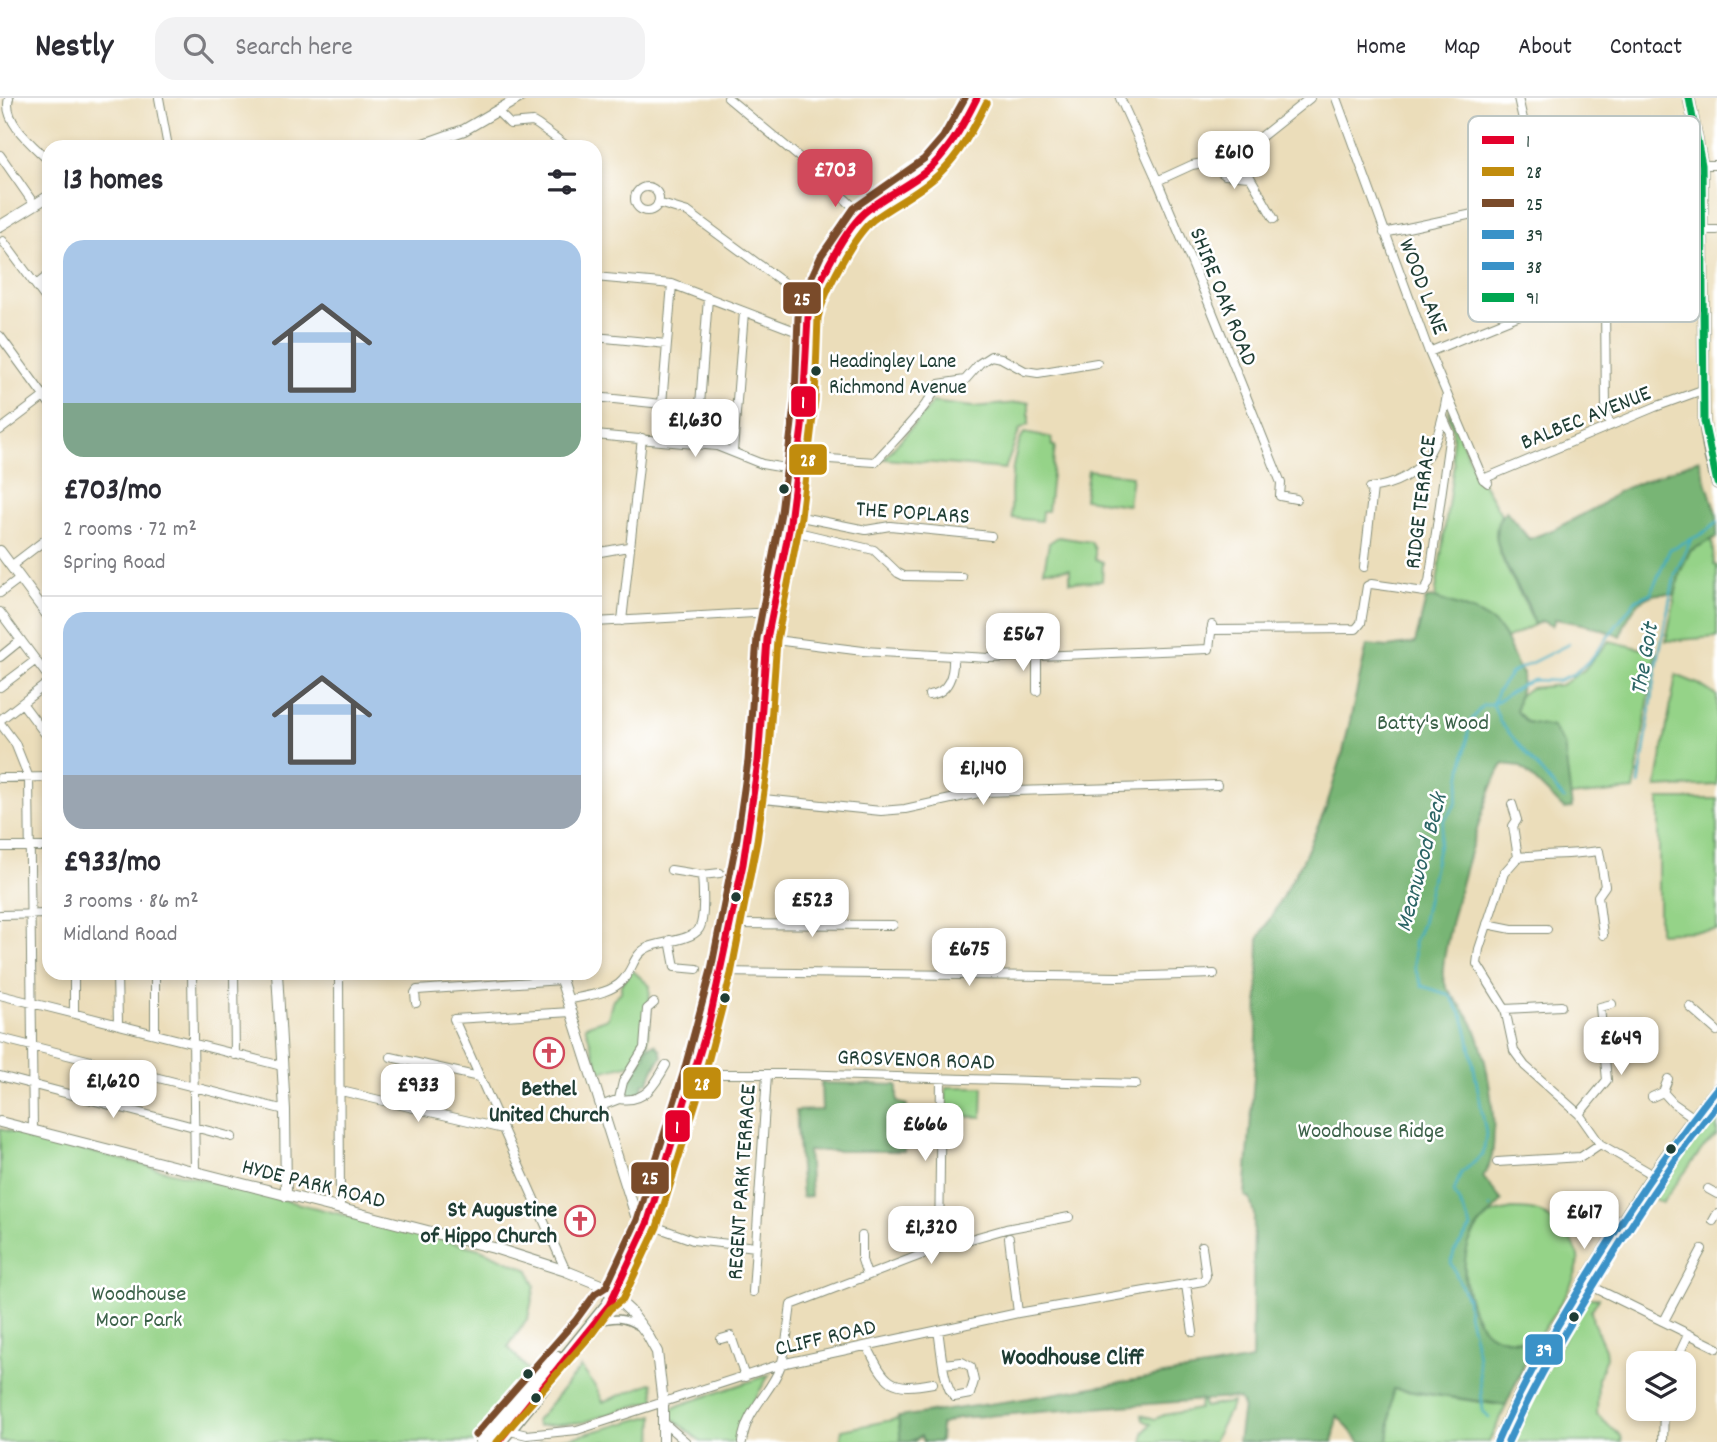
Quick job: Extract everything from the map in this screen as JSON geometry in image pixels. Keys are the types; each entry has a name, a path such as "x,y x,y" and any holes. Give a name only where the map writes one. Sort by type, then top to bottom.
{"highway":[{"path":"484,1442 501,1432 609,1305 647,1224 694,1074 732,925 753,798 767,639 789,530 805,399 806,335 811,303 830,261 862,215 928,169 940,157 966,121 977,98"},
{"path":"501,1432 603,1301 614,1294"}],"main road":[{"path":"1689,98 1692,116"},
{"path":"1700,155 1703,230 1702,390 1704,421 1717,483"}],"street":[{"path":"9,98 7,106 12,119 42,155"},
{"path":"159,98 167,140"},
{"path":"436,140 464,130 519,98"},
{"path":"728,98 862,215"},
{"name":"SHIRE OAK ROAD","path":"1119,98 1157,181 1281,482 1280,496 1296,499"},
{"path":"1262,137 1310,98"},
{"name":"WOOD LANE","path":"1336,98 1429,352 1485,481"},
{"path":"1518,98 1521,116"},
{"path":"497,111 510,124 533,122 558,140"},
{"path":"0,155 34,204"},
{"path":"1157,181 1192,165 1208,162 1225,175 1250,177 1274,219"},
{"path":"1702,165 1717,165"},
{"path":"0,226 42,200"},
{"path":"658,203 688,212 811,303"},
{"path":"1384,233 1468,216"},
{"path":"1703,230 1717,230"},
{"path":"3,241 42,293"},
{"path":"602,278 673,284 806,335"},
{"path":"36,285 42,280"},
{"path":"659,440 673,284"},
{"path":"697,445 708,298"},
{"path":"733,451 744,312"},
{"path":"1429,352 1502,322"},
{"path":"1605,322 1606,412 1610,426"},
{"path":"0,336 42,391"},
{"path":"602,338 667,344"},
{"path":"602,435 717,446 762,464 875,462 903,432 939,384 965,380 980,363 991,356 1001,358 1025,371 1038,373 1097,363"},
{"name":"BALBEC AVENUE","path":"1485,481 1610,426 1702,390"},
{"path":"1364,567 1371,488 1396,482 1415,471 1434,447 1447,395"},
{"path":"602,398 662,404"},
{"path":"0,430 42,401"},
{"name":"RIDGE TERRACE","path":"1037,655 1209,649 1211,628 1356,629 1361,623 1367,586 1378,585 1424,592 1429,582 1450,433 1443,417"},
{"path":"622,621 642,438"},
{"name":"THE POPLARS","path":"791,515 866,530 890,526 992,536"},
{"path":"789,530 874,550 904,576 962,577"},
{"path":"11,566 42,542"},
{"path":"602,551 628,547"},
{"path":"0,551 42,606"},
{"path":"0,593 20,578"},
{"path":"0,612 3,622 21,640 42,669"},
{"path":"602,622 773,612"},
{"path":"767,639 863,651 989,658 1037,655 1037,691"},
{"path":"0,657 21,640"},
{"path":"929,695 943,692 947,686 954,666 953,656"},
{"path":"0,687 36,660"},
{"path":"33,1130 29,778 15,743 0,722 42,686"},
{"path":"22,703 42,730"},
{"path":"0,778 42,777"},
{"path":"753,798 881,811 905,809 983,792 1217,785"},
{"path":"1512,803 1517,820 1513,826 1518,857"},
{"path":"0,847 42,847"},
{"path":"1603,935 1598,896 1605,886 1600,851 1518,857 1504,873 1479,949 1477,964 1505,1009 1514,1051 1525,1066 1579,1114 1600,1144 1652,1174"},
{"path":"671,870 702,875 720,873"},
{"path":"568,1000 616,985 624,979 638,953 670,940 692,936 698,931 701,924 702,875"},
{"path":"0,915 42,914"},
{"path":"732,925 893,925"},
{"path":"1488,925 1512,929 1547,929"},
{"path":"670,940 675,967 678,970 697,970"},
{"path":"721,972 1118,977 1214,974"},
{"path":"74,980 74,1013"},
{"path":"117,980 118,1024"},
{"path":"155,980 155,1034"},
{"path":"192,980 195,1170"},
{"path":"234,980 235,1055"},
{"path":"277,980 285,1110 286,1196"},
{"path":"339,980 340,1209"},
{"path":"416,1003 417,990 519,980"},
{"path":"561,980 636,1216 647,1224 701,1242 756,1247"},
{"path":"0,995 282,1066"},
{"path":"619,1099 620,1089 644,1048 647,1009 654,1003"},
{"path":"1579,1114 1607,1080 1600,1007 1612,1004"},
{"path":"1505,1009 1561,1006"},
{"path":"1690,1007 1717,1031"},
{"path":"566,1271 454,1019 571,1012"},
{"path":"0,1038 285,1110"},
{"path":"391,1057 479,1076"},
{"path":"601,1106 619,1099 632,1100 651,1091 666,1065"},
{"name":"GROSVENOR ROAD","path":"694,1074 767,1073 1136,1084"},
{"name":"REGENT PARK TERRACE","path":"753,1292 767,1073"},
{"path":"0,1076 232,1137"},
{"path":"939,1248 941,1079"},
{"path":"1652,1097 1663,1092 1668,1079"},
{"path":"1497,1442 1526,1380 1583,1282 1652,1174 1717,1088"},
{"path":"341,1091 503,1129"},
{"path":"1663,1092 1672,1103 1693,1117"},
{"name":"HYDE PARK ROAD","path":"0,1122 494,1248 566,1271 603,1286 614,1294"},
{"path":"1497,1162 1581,1157 1600,1144"},
{"path":"742,1442 752,1410 781,1364 791,1305 939,1248 1006,1229 1069,1217"},
{"path":"862,1236 862,1260 867,1275"},
{"path":"1009,1238 1018,1313"},
{"path":"1193,1332 1185,1284 1205,1279 1202,1246"},
{"path":"1664,1321 1702,1249"},
{"path":"1583,1282 1717,1348"},
{"name":"CLIFF ROAD","path":"501,1432 527,1435 578,1430 781,1364 1018,1313 1185,1284"},
{"path":"614,1294 647,1334 657,1352 663,1403 663,1442"},
{"path":"596,1323 612,1318 626,1319 647,1334"},
{"path":"938,1330 943,1364 950,1394 954,1397 970,1394 974,1381 971,1367 962,1362 943,1364"},
{"path":"1681,1351 1688,1335"},
{"path":"721,1339 731,1336 745,1377"},
{"path":"867,1346 878,1368 892,1384 908,1388 933,1383"},
{"path":"1663,1442 1664,1421"},
{"path":"663,1422 686,1442"}],"green space":[{"path":"931,402 973,407 1029,402 1029,424 1020,429 1005,469 884,459"},
{"path":"1449,410 1469,459 1501,514 1496,533 1498,548 1534,625 1506,639 1485,617 1435,598 1454,463"},
{"path":"1024,433 1052,438 1052,446 1055,446 1048,511 1042,511 1041,521 1012,518 1011,486 1014,463"},
{"path":"1699,459 1717,516 1717,537 1690,551 1680,572 1675,595 1654,595 1640,602 1620,636 1588,625 1555,619 1552,626 1542,621 1534,625 1527,603 1508,570 1498,544 1496,532 1499,520 1506,511 1529,539 1599,506 1619,491"},
{"path":"1088,470 1132,476 1128,505 1084,499"},
{"path":"1058,537 1091,542 1095,549 1095,559 1103,562 1102,581 1070,582 1070,569 1044,570 1049,543"},
{"path":"1712,539 1714,565 1717,566 1717,637 1666,641 1680,572 1690,550"},
{"name":"Woodhouse Ridge","path":"1435,598 1482,615 1503,634 1523,674 1516,711 1527,722 1552,727 1564,744 1572,808 1564,809 1520,766 1504,764 1496,777 1476,832 1456,903 1444,962 1445,984 1471,1020 1479,1039 1491,1094 1494,1133 1490,1163 1483,1177 1502,1201 1479,1225 1470,1240 1465,1267 1468,1296 1479,1321 1491,1334 1534,1343 1506,1405 1393,1389 1388,1442 1360,1442 1337,1415 1333,1442 1238,1442 1243,1406 1240,1400 1232,1398 957,1418 941,1425 940,1442 924,1442 921,1436 909,1442 901,1442 898,1417 1017,1400 1252,1360 1254,1214 1250,1199 1245,1196 1257,1037 1259,938 1303,860 1326,808 1343,752 1367,645 1388,647 1415,643 1426,599"},
{"path":"1609,641 1656,652 1634,790 1570,796 1564,744 1552,727 1527,722 1516,711 1518,696 1531,688 1561,685 1584,670"},
{"path":"1676,675 1717,696 1717,785 1656,788"},
{"path":"1659,799 1717,799 1717,930 1659,933"},
{"path":"632,970 650,986 647,1060 600,1072 585,1026 608,1018 613,999 621,992 621,984"},
{"path":"655,1044 662,1057 639,1095 627,1097 627,1084 646,1055 645,1051"},
{"path":"821,1083 897,1085 897,1102 907,1105 905,1151 808,1151 811,1196 802,1197 796,1111 822,1110"},
{"path":"946,1087 983,1087 982,1117 946,1116"},
{"path":"1717,1103 1717,1135 1703,1148 1662,1203 1649,1196"},
{"name":"Woodhouse Moor Park","path":"0,1129 480,1249 529,1270 535,1286 528,1318 508,1347 530,1372 473,1442 0,1442"},
{"path":"1512,1209 1539,1212 1549,1218 1569,1237 1578,1256 1578,1265 1570,1287 1537,1339 1505,1339 1488,1333 1472,1308 1467,1286 1465,1256 1474,1233 1482,1222 1493,1214"},
{"path":"1585,1298 1599,1298 1591,1311 1606,1357 1598,1379 1597,1415 1621,1436 1622,1442 1507,1442"},
{"path":"581,1367 603,1402 651,1383 655,1400 584,1422 538,1426 536,1421"},
{"path":"769,1375 741,1422 737,1442 701,1442 669,1415 669,1410 680,1405"},
{"path":"1393,1389 1506,1406 1489,1442 1388,1442"},
{"path":"1200,1401 1203,1401 1204,1407 1233,1402 1213,1442 1143,1442 1143,1433 1151,1424 1143,1420 1142,1415 1155,1419 1199,1409"},
{"path":"936,1411 921,1436 914,1442 840,1442 842,1430"},
{"path":"654,1415 653,1442 538,1442 578,1436"}],"waterway":[{"name":"Meanwood Beck","path":"1489,1418 1483,1411 1477,1351 1467,1298 1451,1263 1454,1252 1471,1228 1454,1192 1461,1173 1483,1155 1486,1134 1463,1017 1450,995 1422,986 1415,969 1414,942 1422,924 1444,820 1456,804 1470,722 1482,706 1493,704 1534,680 1557,681 1575,673 1591,659 1636,600 1651,593 1670,549 1700,535 1717,522"},
{"name":"The Goit","path":"1639,785 1658,659 1675,574 1690,542"},
{"path":"1564,799 1500,722 1493,704 1497,692 1511,673 1569,644"}],"transit line":[{"name":"25","path":"475,1435 576,1320 595,1294 606,1287 637,1220 684,1071 711,970 737,838 748,761 757,638 781,513 795,398 801,300 821,256 854,208 924,159 943,137 965,98"},
{"name":"1","path":"498,1442 609,1305 647,1224 709,1023 743,864 758,762 767,639 789,530 802,427 808,317 811,305 830,262 855,223 871,207 917,178 940,158 963,125 977,98"},
{"name":"91","path":"1689,98 1692,116"},
{"name":"28","path":"497,1442 592,1334 610,1309 623,1299 657,1227 704,1077 731,974 757,841 768,763 777,640 801,517 815,400 818,318 821,307 840,266 865,228 881,214 923,187 947,166 966,140 986,103"},
{"name":"91","path":"1700,155 1704,421 1717,483"},
{"name":"39","path":"1497,1442 1557,1326 1598,1259 1655,1172 1717,1088"},
{"name":"38","path":"1508,1442 1567,1329 1607,1264 1659,1183 1717,1105"}],"place":[{"name":"Headingley Lane Richmond Avenue","path":"816,371"},
{"name":"Bethel United Church","path":"549,1053"},
{"name":"St Augustine of Hippo Church","path":"580,1221"}],"district":[{"name":"Woodhouse Cliff","path":"1073,1356"}],"park label":[{"name":"Batty's Wood","path":"1433,721"}]}
